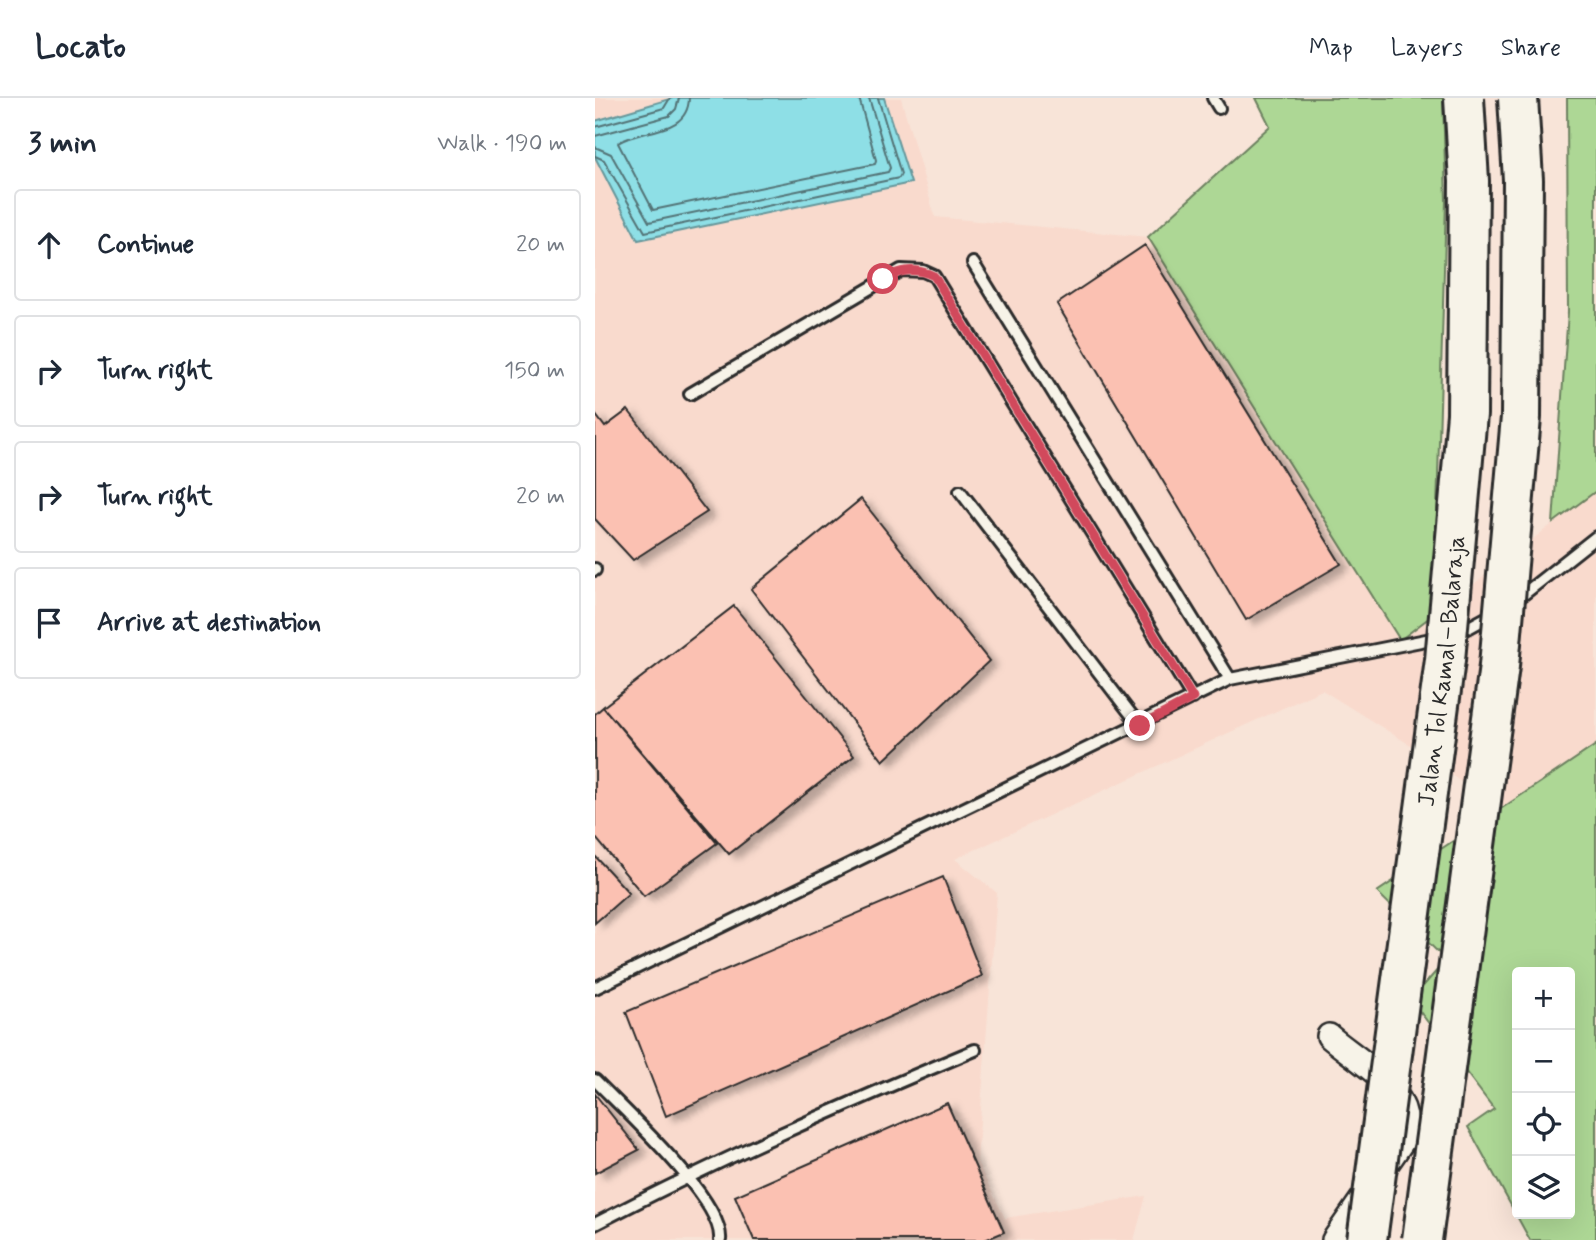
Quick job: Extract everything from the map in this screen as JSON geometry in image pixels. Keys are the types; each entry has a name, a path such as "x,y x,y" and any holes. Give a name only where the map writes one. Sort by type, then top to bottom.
{"highway":[{"name":"Jalan Tol Kamal–Balaraja","path":"1367,1240 1445,660 1467,414 1468,181 1464,98"},
{"path":"1422,1240 1499,666 1521,417 1523,180 1518,98"}],"street":[{"path":"1329,1036 1397,1094 1407,1114 1406,1133 1401,1143 1333,1240"}],"lane":[{"path":"973,263 1230,679"},
{"path":"690,394 901,270 923,271 934,276 1193,698"},
{"path":"960,491 1140,726"},
{"path":"595,988 1140,726 1230,679 1460,633 1525,595 1596,537"},
{"path":"595,1224 687,1176 835,1108 975,1050"},
{"path":"595,1080 687,1176 717,1219 720,1240"}],"shaded area":[{"path":"595,98 901,98 935,217 1148,237 1400,640 1596,491 1596,745 1499,810 1412,746 1322,690 955,859 997,893 977,1162 1005,1218 1146,1196 1134,1240 595,1240"}],"green space":[{"path":"1256,98 1443,98 1446,201 1434,614 1400,640 1148,237 1270,126"},
{"path":"1567,98 1596,98 1596,491 1553,523 1568,312"},
{"path":"1596,745 1596,1240 1530,1240 1518,1219 1575,1219 1575,967 1512,967 1512,1207 1468,1127 1494,1109 1411,1000 1446,960 1377,892"}],"water":[{"path":"673,98 884,98 911,183 638,240 595,157 595,121"}],"building":[{"path":"1145,245 1341,564 1246,620 1057,304"},
{"path":"628,410 707,512 633,560 595,519 595,414 605,427"},
{"path":"861,499 989,661 883,761 751,589"},
{"path":"734,606 854,756 729,854 603,707"},
{"path":"603,707 717,843 644,896 595,837 595,714"},
{"path":"595,856 629,893 595,923"},
{"path":"943,877 982,976 666,1116 626,1012"},
{"path":"595,1094 639,1150 595,1173"},
{"path":"947,1103 1004,1232 985,1240 754,1240 735,1196"}],"route":[{"path":"883,279 901,270 923,271 934,276 1193,698 1140,726"}]}
